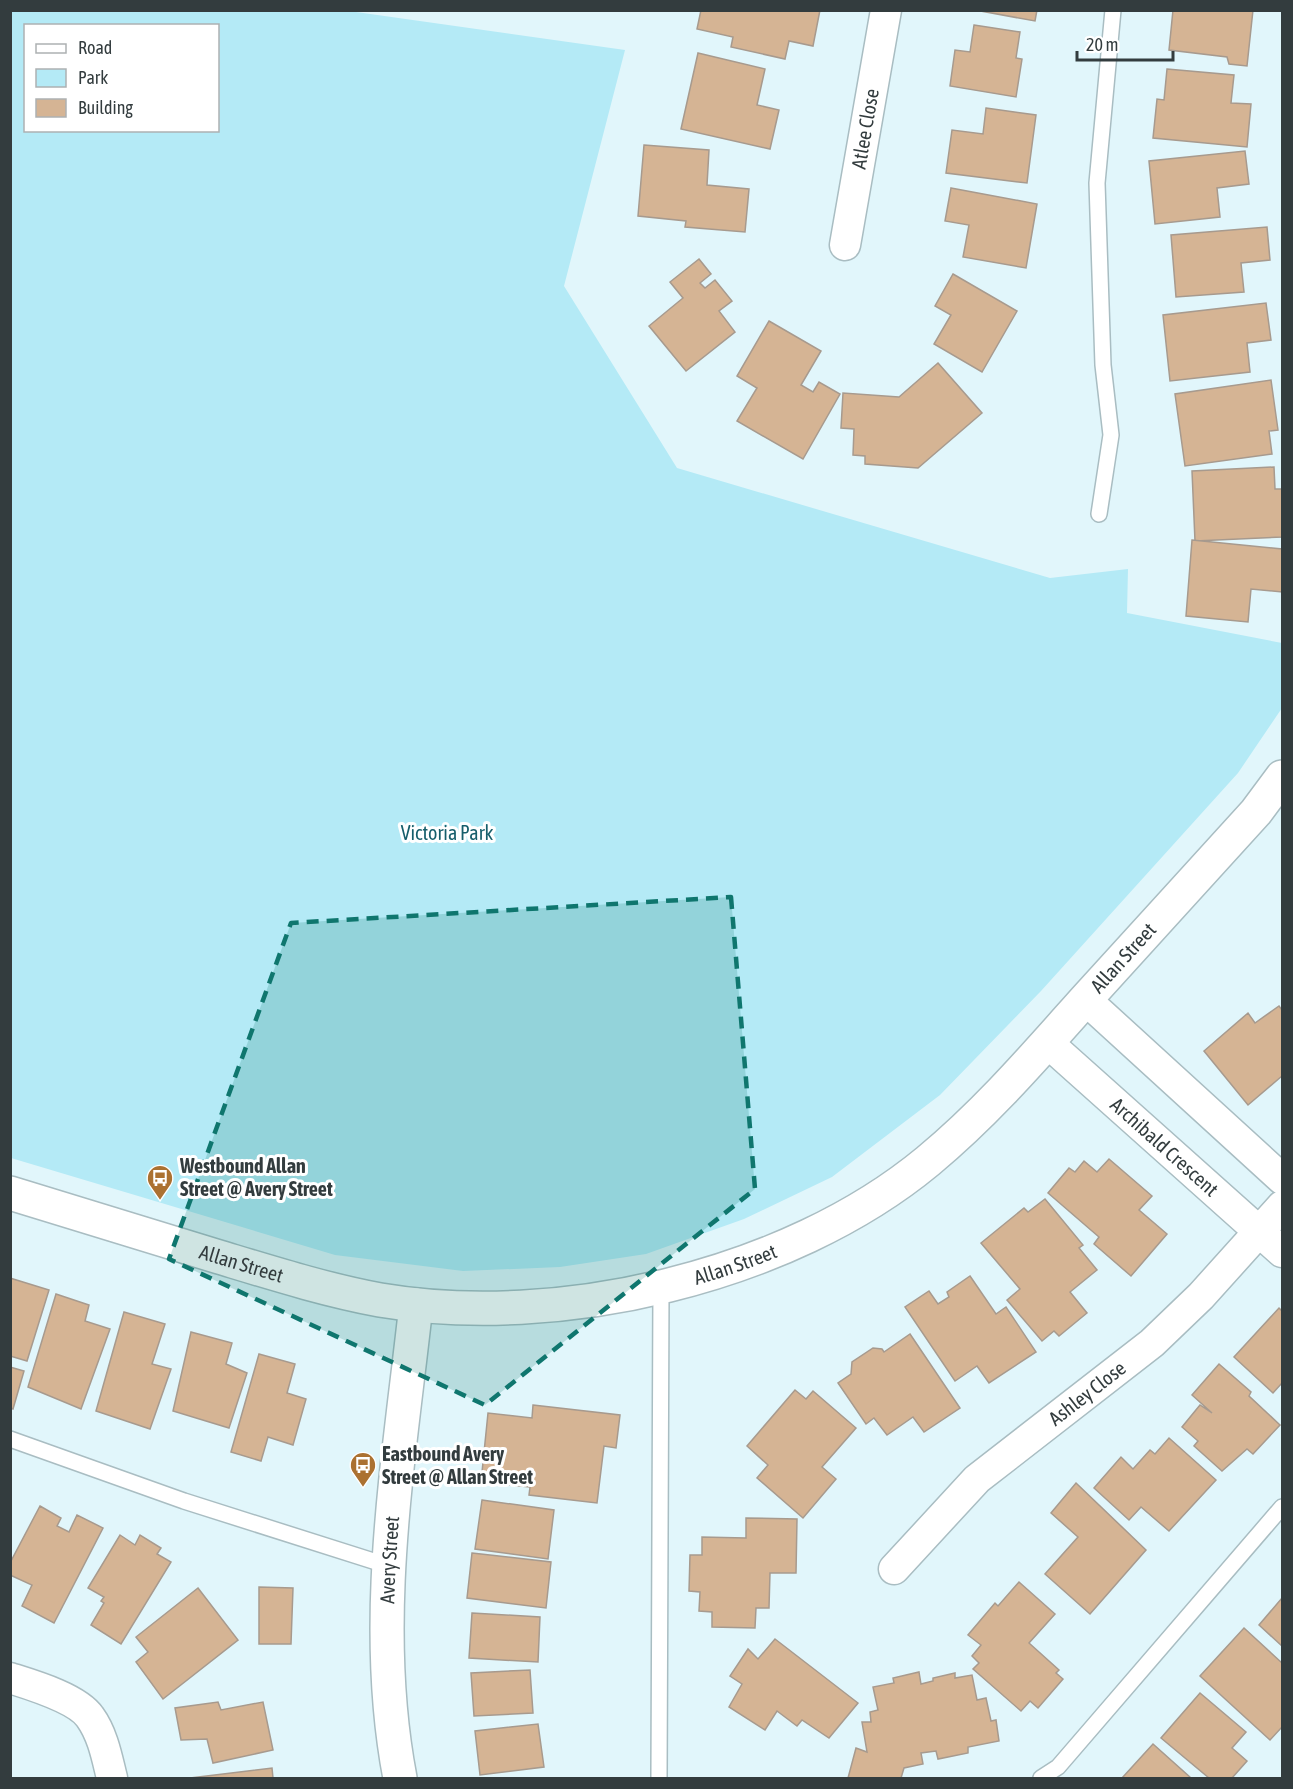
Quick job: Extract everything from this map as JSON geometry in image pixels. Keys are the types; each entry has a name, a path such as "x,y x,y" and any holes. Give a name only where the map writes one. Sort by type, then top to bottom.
{"street":[{"name":"Atlee Close","path":"845,245 886,10"},
{"name":"Allan Street","path":"10,1194 342,1292 416,1305 510,1308 557,1305 661,1289 743,1262 820,1231 875,1199 925,1164 1002,1094 1256,812 1282,777"},
{"path":"1086,1000 1282,1179"},
{"name":"Archibald Crescent","path":"1047,1042 1273,1217 1282,1252"},
{"name":"Ashley Close","path":"894,1569 977,1479 1152,1343 1200,1296 1273,1217"},
{"name":"Avery Street","path":"400,1779 387,1647 389,1566 416,1305"},
{"path":"10,1678 67,1700 89,1715 100,1735 112,1779"}],"lane":[{"path":"1099,514 1111,435 1103,365 1097,183 1113,10"},
{"path":"659,1779 661,1289"},
{"path":"10,1439 184,1501 389,1566"},
{"path":"1041,1779 1058,1767 1282,1507"}],"highlighted area":[{"path":"731,897 755,1189 485,1405 169,1259 291,923"}],"green space":[{"name":"Victoria Park","path":"342,10 625,50 564,286 677,468 1050,578 1128,569 1127,613 1282,643 1282,708 1238,773 1041,991 940,1095 832,1177 744,1219 646,1254 560,1267 463,1271 335,1255 11,1158 11,11"}],"building":[{"path":"701,10 820,10 813,46 789,41 785,59 731,47 733,37 697,29"},
{"path":"975,10 1037,10 1035,21"},
{"path":"1173,10 1253,10 1247,66 1229,64 1227,57 1169,50"},
{"path":"974,25 1020,32 1016,58 1022,59 1016,97 950,86 955,50 970,52"},
{"path":"698,53 765,69 757,105 779,110 770,149 681,129"},
{"path":"1167,69 1234,75 1231,103 1251,104 1247,147 1153,138 1157,99 1164,100"},
{"path":"986,108 1036,115 1027,183 946,173 952,130 983,134"},
{"path":"644,145 709,150 707,185 749,189 745,232 685,227 686,221 638,216"},
{"path":"1245,151 1249,184 1217,188 1220,217 1155,224 1149,161"},
{"path":"951,188 1037,204 1026,268 963,257 969,225 945,221"},
{"path":"1267,227 1270,260 1241,263 1244,292 1176,297 1171,235"},
{"path":"699,259 711,274 700,283 705,288 715,280 732,301 719,311 735,332 686,371 649,326 683,298 670,282"},
{"path":"953,274 1017,311 982,372 934,344 951,315 935,306"},
{"path":"1266,303 1271,340 1247,343 1250,372 1170,381 1163,315"},
{"path":"769,321 821,351 801,385 813,392 819,382 840,394 803,459 737,421 757,388 737,376"},
{"path":"938,363 982,413 918,468 865,464 865,456 853,455 854,429 841,428 843,393 899,397"},
{"path":"1271,380 1278,430 1269,431 1272,454 1185,466 1175,394"},
{"path":"1274,467 1275,489 1282,489 1282,537 1195,541 1192,471"},
{"path":"1192,540 1282,549 1282,592 1251,589 1248,622 1186,616"},
{"path":"1279,1006 1282,1010 1282,1076 1248,1105 1204,1051 1248,1013 1255,1023"},
{"path":"1109,1159 1152,1196 1139,1210 1167,1234 1131,1276 1094,1244 1099,1237 1048,1193 1069,1168 1075,1172 1084,1161 1097,1172"},
{"path":"1045,1199 1083,1245 1079,1248 1097,1270 1070,1292 1087,1313 1059,1336 1054,1331 1042,1341 1007,1300 1020,1289 981,1243 1024,1208 1028,1212"},
{"path":"970,1276 996,1314 1006,1307 1036,1352 989,1383 977,1366 955,1381 905,1307 929,1291 938,1304 949,1297 947,1292"},
{"path":"10,1278 49,1290 27,1361 10,1356"},
{"path":"56,1294 89,1305 85,1321 110,1329 81,1409 28,1387"},
{"path":"1279,1308 1282,1311 1282,1383 1273,1393 1234,1357"},
{"path":"124,1312 165,1324 152,1364 171,1369 150,1429 96,1411"},
{"path":"191,1332 232,1343 226,1364 247,1373 229,1428 173,1411"},
{"path":"910,1334 960,1408 924,1432 913,1417 887,1435 874,1418 866,1424 838,1383 851,1374 852,1362 873,1348 882,1349 884,1352"},
{"path":"259,1354 295,1364 287,1393 306,1399 293,1445 268,1437 261,1461 231,1452"},
{"path":"1219,1364 1251,1392 1249,1396 1280,1425 1253,1454 1247,1449 1222,1471 1194,1446 1198,1441 1182,1427 1200,1405 1212,1413 1192,1395"},
{"path":"10,1367 24,1371 13,1409 10,1408"},
{"path":"795,1390 806,1399 813,1391 856,1428 822,1467 836,1479 803,1518 757,1478 768,1465 747,1446"},
{"path":"533,1405 620,1415 616,1448 604,1446 597,1503 529,1495 530,1487 481,1482 488,1413 532,1418"},
{"path":"1169,1438 1216,1480 1169,1531 1141,1507 1129,1520 1094,1488 1121,1457 1133,1469 1150,1450 1155,1454"},
{"path":"1076,1483 1146,1550 1090,1614 1045,1574 1078,1537 1051,1513"},
{"path":"482,1500 554,1510 548,1559 475,1549"},
{"path":"40,1506 61,1518 57,1526 69,1532 77,1515 103,1528 54,1623 22,1606 32,1585 10,1575 10,1563"},
{"path":"746,1518 797,1519 796,1573 770,1573 769,1608 756,1608 755,1628 712,1627 712,1612 699,1611 700,1592 689,1591 690,1555 702,1555 702,1537 746,1538"},
{"path":"120,1535 135,1545 140,1535 161,1548 157,1554 171,1562 121,1644 91,1625 104,1603 101,1601 104,1597 88,1588"},
{"path":"472,1553 551,1562 546,1608 467,1598"},
{"path":"1019,1582 1055,1614 1029,1643 1059,1670 1056,1673 1063,1679 1038,1708 1030,1701 1021,1711 973,1669 979,1663 972,1656 981,1645 968,1635 995,1603 998,1606"},
{"path":"259,1587 293,1588 291,1644 259,1644"},
{"path":"198,1588 238,1640 163,1699 136,1662 148,1652 136,1637"},
{"path":"1282,1598 1282,1646 1259,1625"},
{"path":"472,1613 540,1617 538,1662 469,1658"},
{"path":"1244,1628 1282,1663 1282,1727 1270,1740 1200,1676"},
{"path":"775,1639 858,1703 829,1738 802,1720 797,1726 777,1711 765,1730 729,1707 742,1684 730,1676 748,1649 758,1659"},
{"path":"530,1670 533,1713 474,1716 471,1673"},
{"path":"919,1672 921,1684 933,1681 933,1678 955,1673 955,1678 972,1675 977,1700 986,1698 991,1721 996,1720 999,1741 968,1747 968,1753 938,1759 936,1751 921,1753 923,1764 904,1768 901,1778 848,1778 856,1748 867,1752 862,1722 871,1722 870,1712 878,1710 873,1687 894,1683 893,1678"},
{"path":"1200,1693 1246,1732 1232,1748 1247,1761 1232,1778 1209,1778 1161,1738"},
{"path":"218,1702 221,1710 263,1702 273,1750 213,1763 207,1739 181,1740 175,1708"},
{"path":"538,1724 544,1767 480,1775 475,1731"},
{"path":"1153,1744 1191,1778 1122,1778"},
{"path":"272,1768 273,1778 190,1778"}],"place":[{"name":"Westbound Allan Street @ Avery Street","path":"160,1201"},
{"name":"Eastbound Avery Street @ Allan Street","path":"363,1488"}]}
